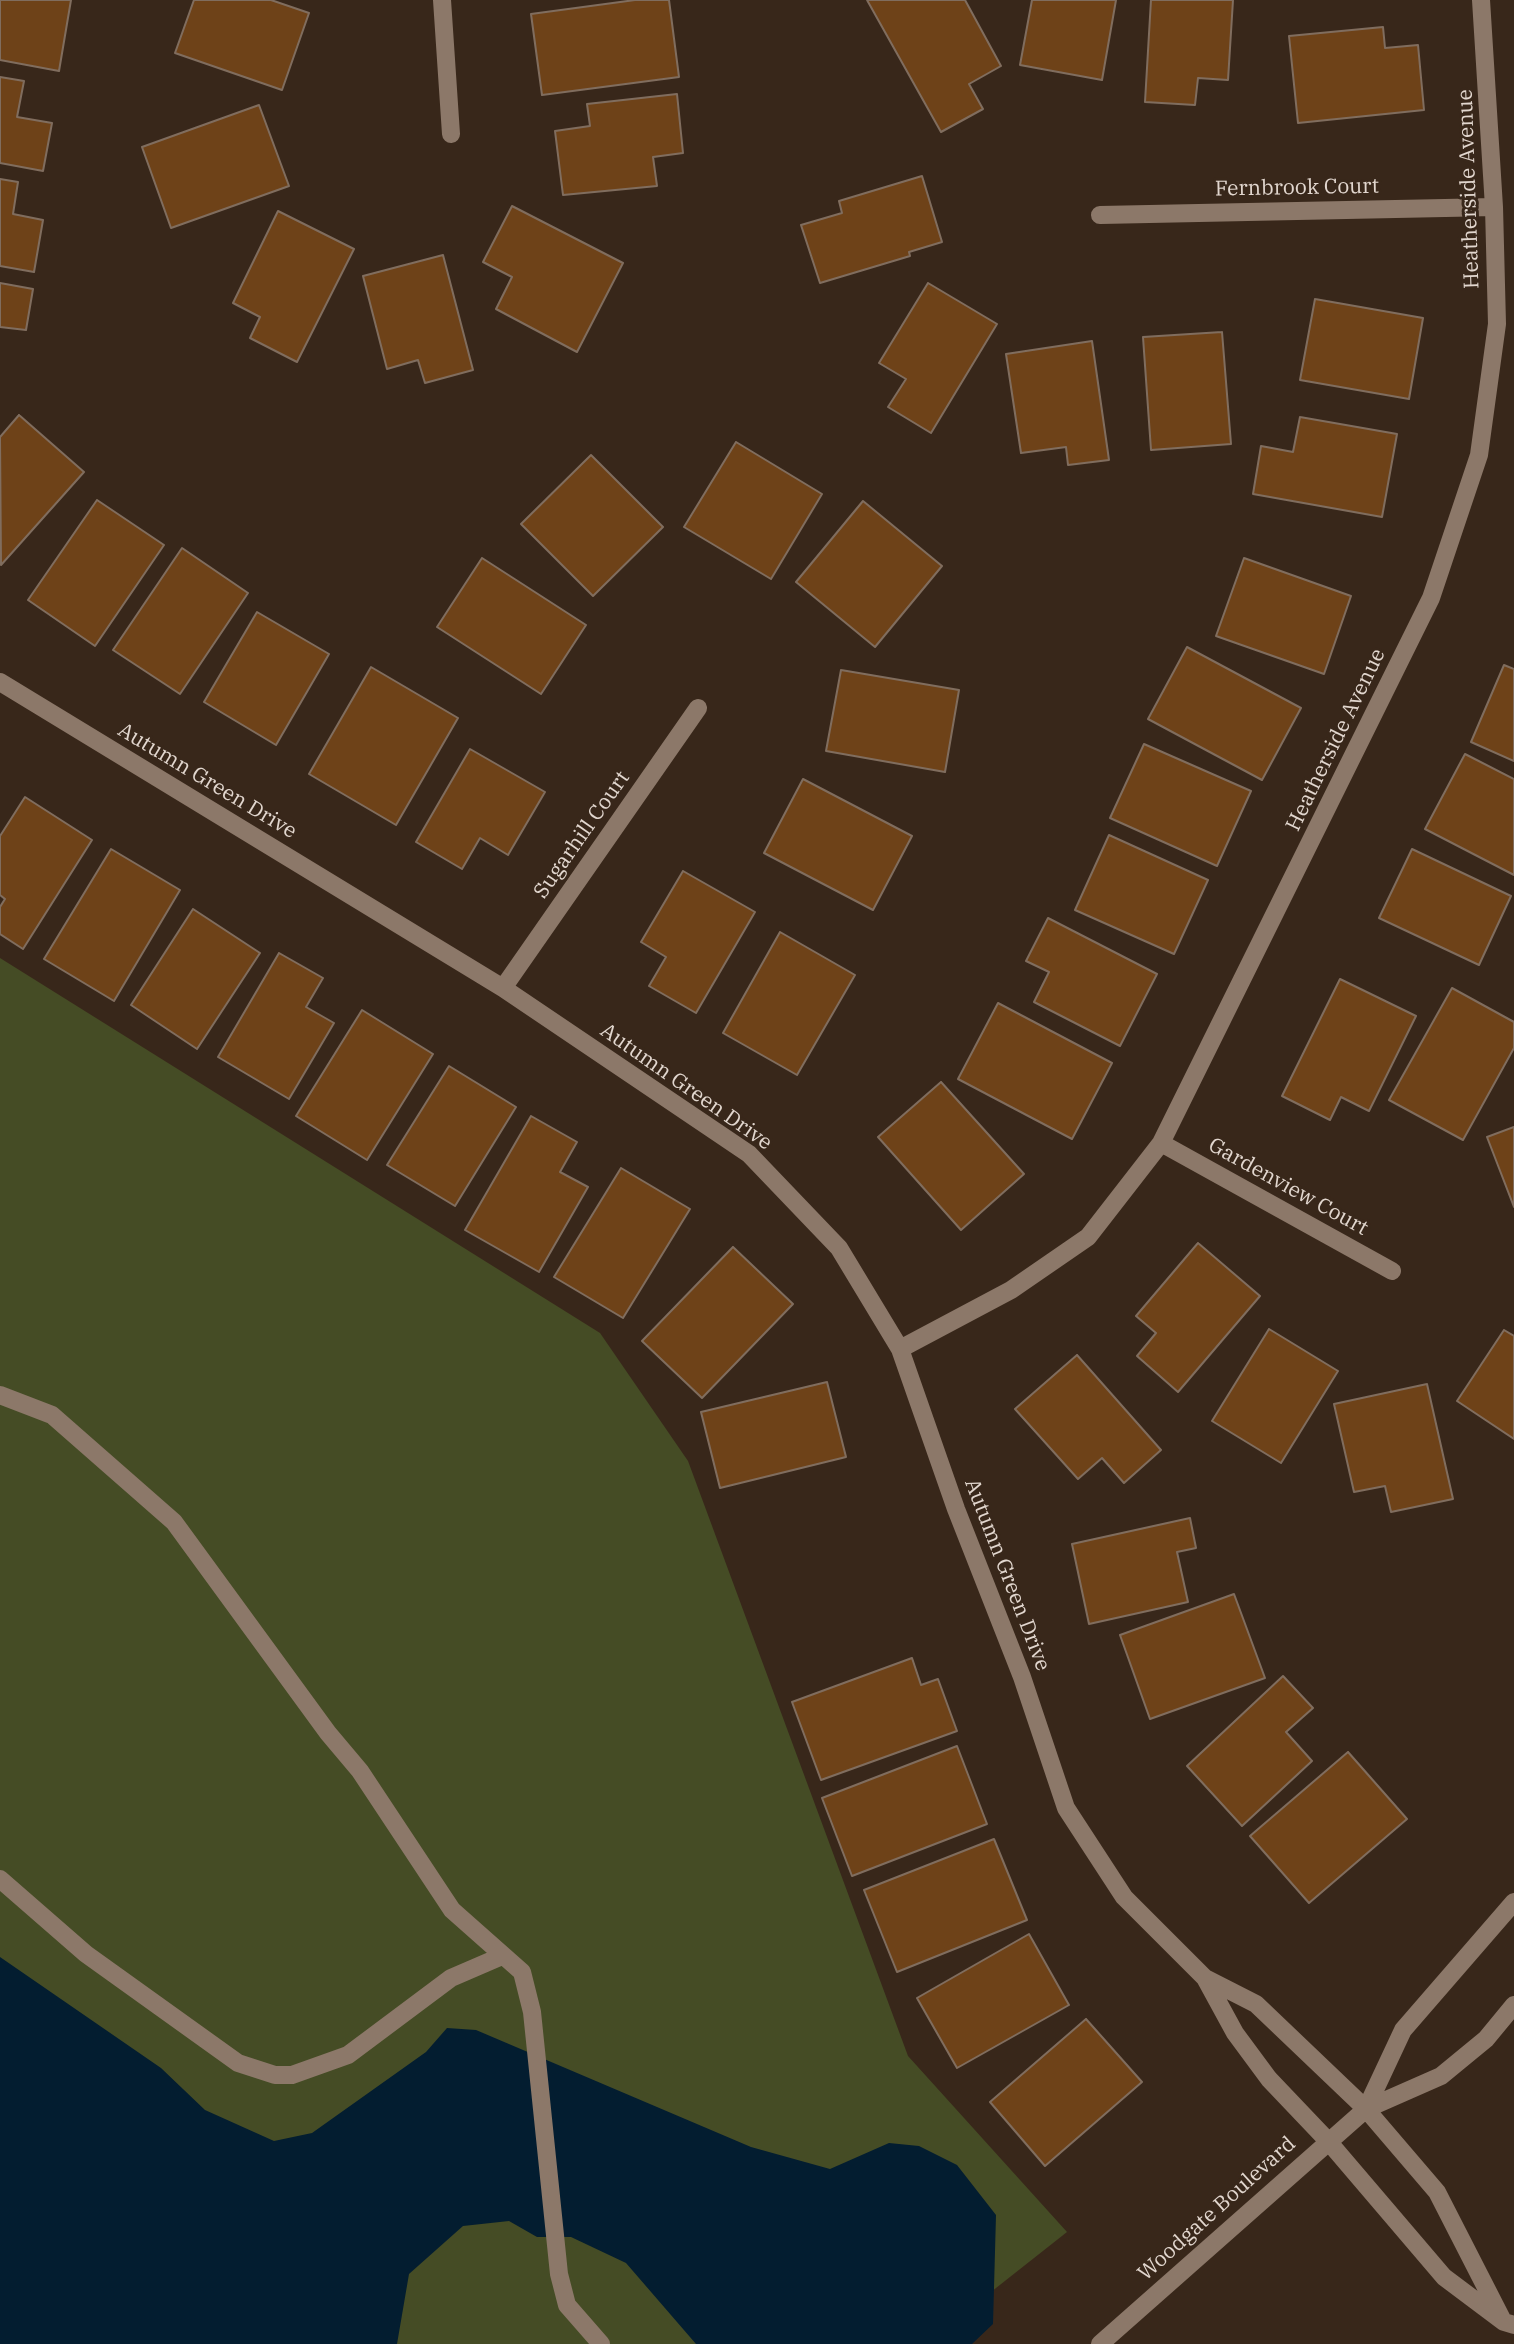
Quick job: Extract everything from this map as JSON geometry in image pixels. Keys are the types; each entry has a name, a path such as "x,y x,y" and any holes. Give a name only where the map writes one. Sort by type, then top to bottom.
{"street":[{"path":"442,0 451,134"},
{"name":"Heatherside Avenue","path":"900,1349 1012,1290 1088,1237 1161,1143 1431,598 1479,455 1497,324 1494,207 1481,0"},
{"name":"Fernbrook Court","path":"1100,215 1494,207"},
{"name":"Autumn Green Drive","path":"0,682 503,988 749,1154 839,1248 900,1349 956,1509 1022,1677 1066,1808 1124,1897 1205,1978 1235,2033 1269,2079 1328,2141 1444,2277 1509,2323"},
{"name":"Sugarhill Court","path":"503,988 698,708"},
{"name":"Gardenview Court","path":"1161,1143 1392,1271"},
{"path":"0,1395 52,1416 174,1522 328,1732 360,1771 452,1910 522,1972 532,2012 559,2274 567,2305 601,2344"},
{"path":"0,1879 86,1954 238,2063 275,2074 292,2075 348,2055 451,1978 502,1956"},
{"name":"Woodgate Boulevard","path":"1366,2109 1404,2030 1514,1902"},
{"name":"Autumn Green Drive","path":"1205,1978 1256,2004 1366,2109 1437,2192 1509,2323"},
{"name":"Woodgate Boulevard","path":"1100,2344 1366,2109 1441,2076 1486,2039 1514,2006"}],"green space":[{"path":"0,958 600,1333 688,1461 908,2056 1067,2232 925,2344 0,2344"}],"water":[{"path":"0,1957 161,2068 205,2110 274,2141 312,2133 426,2052 447,2028 476,2030 751,2147 830,2169 889,2143 919,2146 957,2165 996,2215 993,2324 972,2344 696,2344 626,2263 571,2237 537,2237 509,2221 463,2226 409,2274 397,2344 0,2344"}],"building":[{"path":"0,0 71,0 59,71 0,60"},
{"path":"194,0 271,0 309,13 282,90 175,53"},
{"path":"635,0 669,0 679,77 542,95 531,14"},
{"path":"867,0 965,0 1001,66 969,84 983,109 941,132"},
{"path":"1032,0 1116,0 1102,80 1020,65"},
{"path":"1151,0 1233,0 1228,80 1198,78 1195,105 1145,102"},
{"path":"1383,27 1385,48 1418,45 1424,110 1298,123 1289,36"},
{"path":"0,77 24,81 17,117 52,123 43,171 0,163"},
{"path":"677,94 683,153 653,157 657,186 563,195 555,131 590,126 587,104"},
{"path":"259,105 289,186 171,228 142,147"},
{"path":"922,176 942,242 909,252 910,256 820,283 801,225 842,213 839,201"},
{"path":"0,179 18,182 13,214 43,220 34,272 0,266"},
{"path":"512,206 623,263 577,352 496,309 512,277 483,262"},
{"path":"278,211 354,249 297,362 250,338 260,317 233,303"},
{"path":"443,255 473,370 425,383 418,360 387,369 363,276"},
{"path":"0,283 33,289 26,330 0,327"},
{"path":"928,283 997,324 931,433 888,407 906,379 879,363"},
{"path":"1315,299 1423,318 1409,399 1300,380"},
{"path":"1222,332 1231,444 1151,450 1143,337"},
{"path":"1092,341 1109,460 1068,465 1066,447 1021,453 1006,354"},
{"path":"19,415 84,472 1,565 0,437"},
{"path":"1300,417 1397,434 1382,517 1253,494 1261,446 1293,452"},
{"path":"736,442 822,494 771,579 684,527"},
{"path":"591,455 663,527 593,596 521,524"},
{"path":"97,500 164,545 95,646 28,600"},
{"path":"863,501 942,566 875,647 796,582"},
{"path":"182,548 248,593 180,694 113,650"},
{"path":"482,558 586,625 541,694 437,627"},
{"path":"1244,558 1351,596 1324,674 1216,636"},
{"path":"257,612 329,654 276,745 204,702"},
{"path":"1187,647 1301,708 1262,780 1148,719"},
{"path":"1504,665 1514,669 1514,761 1471,742"},
{"path":"371,667 458,718 396,825 309,774"},
{"path":"841,670 959,690 945,772 826,751"},
{"path":"1144,744 1251,791 1217,866 1110,818"},
{"path":"470,749 545,792 508,855 480,838 462,869 416,842"},
{"path":"1465,754 1514,779 1514,875 1425,829"},
{"path":"803,779 912,836 873,910 764,853"},
{"path":"25,797 92,840 23,949 0,934 0,907 5,899 0,895 0,836"},
{"path":"1109,835 1208,880 1174,954 1075,910"},
{"path":"111,849 180,890 114,1001 44,959"},
{"path":"1412,849 1511,896 1479,965 1379,918"},
{"path":"683,871 755,912 696,1013 649,986 666,957 641,942"},
{"path":"193,909 260,953 197,1049 131,1005"},
{"path":"1048,918 1157,974 1120,1046 1034,1002 1049,972 1026,961"},
{"path":"780,932 855,975 797,1075 723,1033"},
{"path":"279,953 323,978 306,1007 334,1023 289,1099 218,1057"},
{"path":"1340,979 1416,1016 1369,1111 1341,1097 1330,1120 1282,1096"},
{"path":"1452,988 1514,1022 1514,1048 1463,1140 1389,1100"},
{"path":"998,1003 1112,1063 1072,1139 958,1079"},
{"path":"362,1010 433,1054 367,1160 296,1116"},
{"path":"449,1066 516,1107 455,1206 387,1165"},
{"path":"941,1082 1024,1174 961,1230 878,1137"},
{"path":"531,1116 577,1142 560,1172 588,1187 539,1272 465,1230"},
{"path":"1514,1127 1514,1207 1487,1137"},
{"path":"621,1168 690,1209 623,1318 554,1277"},
{"path":"1198,1243 1260,1296 1178,1392 1137,1356 1156,1333 1136,1316"},
{"path":"733,1247 793,1304 702,1398 642,1341"},
{"path":"1269,1329 1338,1371 1281,1463 1212,1421"},
{"path":"1504,1330 1514,1336 1514,1439 1457,1401"},
{"path":"1077,1355 1161,1450 1124,1483 1102,1458 1078,1479 1015,1409"},
{"path":"827,1382 846,1457 720,1488 701,1412"},
{"path":"1427,1384 1453,1499 1391,1512 1385,1486 1354,1492 1334,1404"},
{"path":"1190,1518 1196,1548 1177,1552 1188,1602 1089,1624 1072,1544"},
{"path":"1234,1594 1265,1678 1150,1719 1120,1635"},
{"path":"912,1658 921,1685 938,1679 957,1731 821,1780 792,1702"},
{"path":"1283,1676 1313,1708 1286,1732 1312,1761 1242,1826 1187,1766"},
{"path":"957,1746 987,1824 852,1876 822,1798"},
{"path":"1348,1752 1407,1819 1309,1903 1250,1836"},
{"path":"994,1839 1027,1920 897,1972 864,1890"},
{"path":"1029,1934 1069,2005 957,2068 917,1998"},
{"path":"1086,2019 1142,2082 1045,2166 990,2102"}]}
